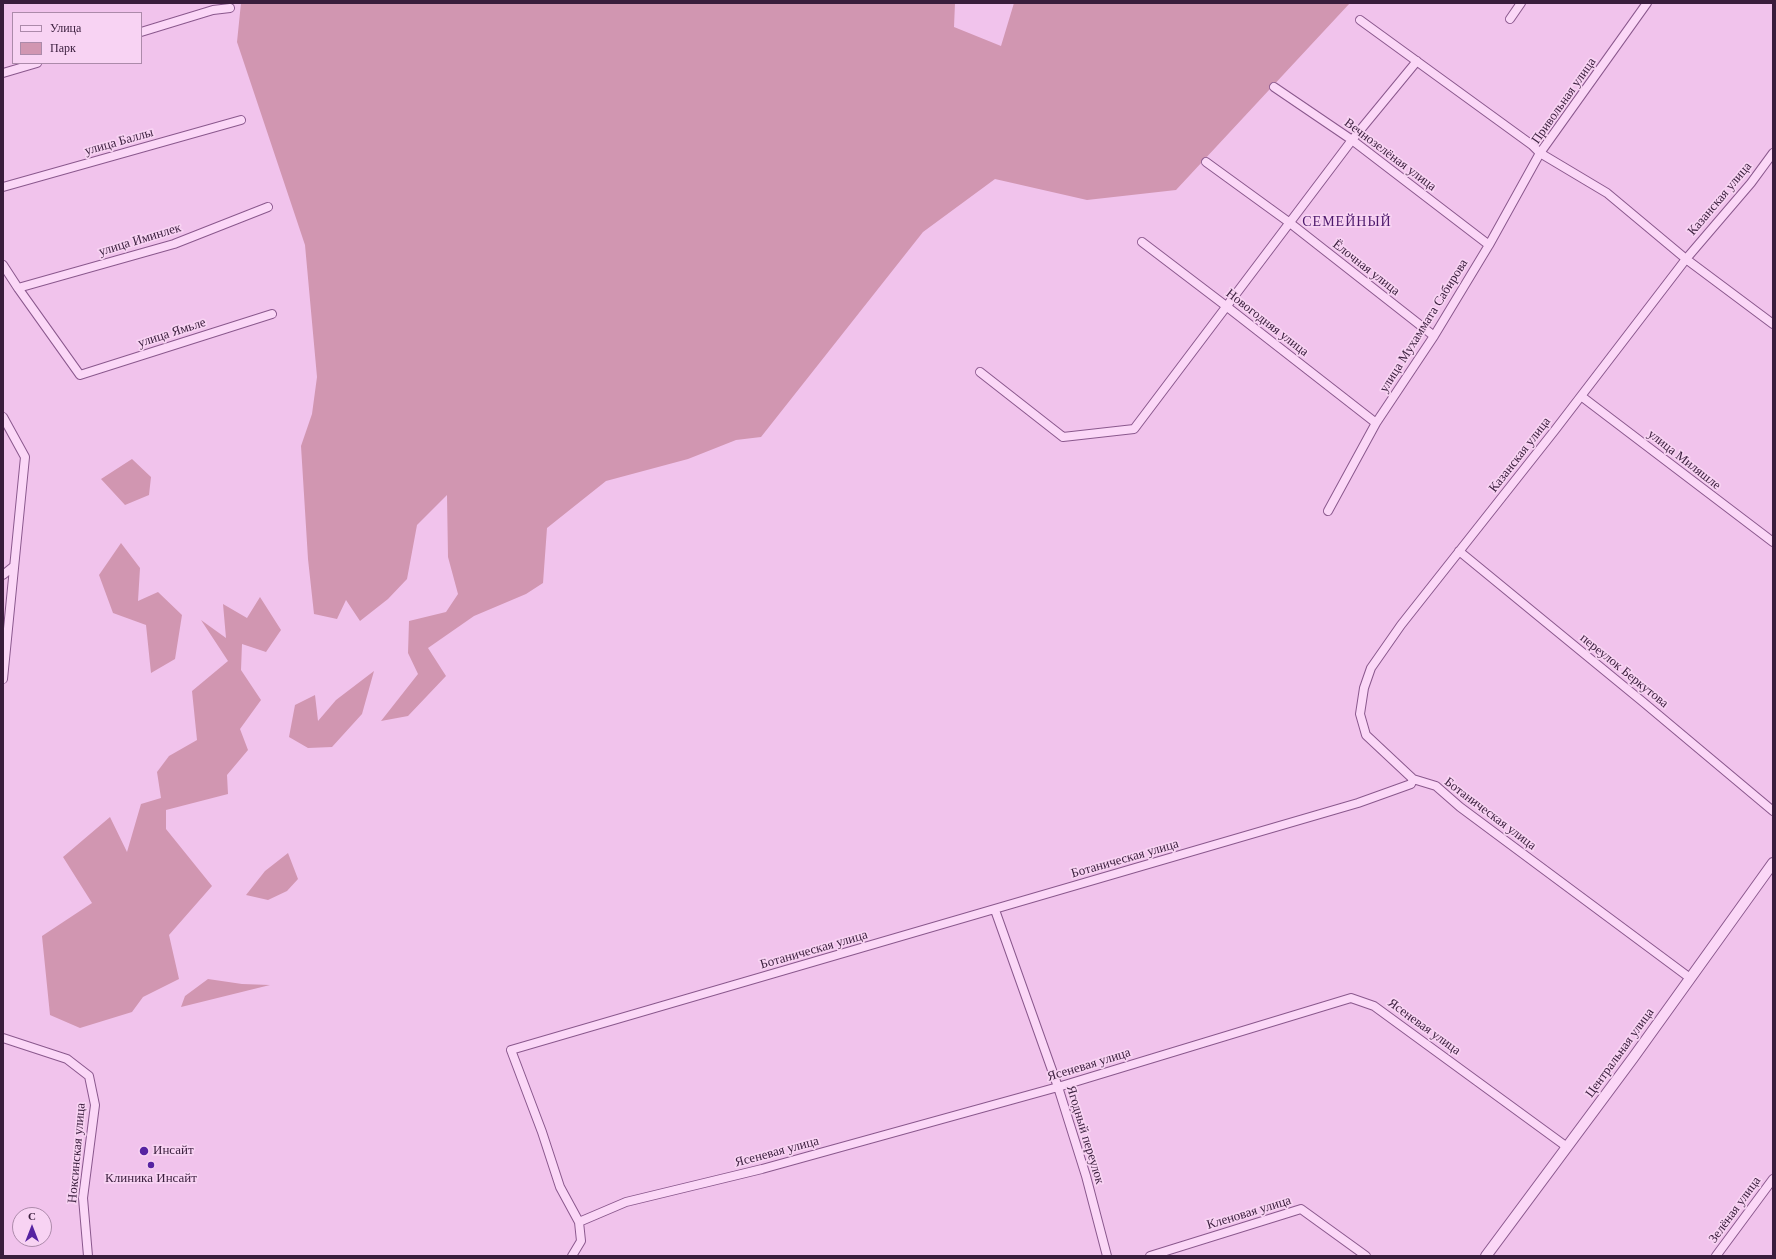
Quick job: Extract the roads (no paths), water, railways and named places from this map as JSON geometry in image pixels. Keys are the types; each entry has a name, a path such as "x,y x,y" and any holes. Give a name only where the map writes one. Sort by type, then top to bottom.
{"street":[{"path":"1510,19 1521,3"},
{"name":"Привольная улица","path":"1647,3 1540,153 1606,193 1686,259 1773,324"},
{"path":"142,32 213,10 230,8"},
{"path":"1360,20 1532,145 1540,153"},
{"path":"980,372 1063,437 1134,429 1352,140 1417,61"},
{"path":"3,73 34,64"},
{"name":"Вечнозелёная улица","path":"1274,87 1352,140 1489,245"},
{"name":"улица Баллы","path":"3,187 241,120"},
{"name":"улица Мухаммата Сабирова","path":"1328,511 1376,424 1434,336 1489,245 1540,153"},
{"name":"Казанская улица","path":"1413,779 1366,735 1360,714 1364,688 1371,668 1686,259 1751,182 1773,153"},
{"name":"Ёлочная улица","path":"1206,162 1290,223 1434,336"},
{"name":"улица Иминлек","path":"18,288 174,244 268,207"},
{"name":"Новогодняя улица","path":"1142,242 1376,424"},
{"path":"3,265 18,288"},
{"name":"улица Ямьле","path":"18,288 80,375 272,314"},
{"name":"улица Миляшле","path":"1581,396 1773,542"},
{"path":"3,679 25,457 4,421"},
{"name":"переулок Беркутова","path":"1459,552 1643,702 1773,811"},
{"path":"3,575 14,566"},
{"name":"Ботаническая улица","path":"579,1222 560,1187 542,1132 511,1050 1358,803 1411,784 1413,779 1436,786 1460,807 1690,978"},
{"name":"Центральная улица","path":"1486,1256 1773,863"},
{"name":"Ягодный переулок","path":"995,910 1058,1087 1086,1176 1107,1256"},
{"name":"Ясеневая улица","path":"579,1222 626,1202 762,1169 1058,1087 1351,998 1374,1006 1567,1147"},
{"name":"Ноксинская улица","path":"3,1038 67,1059 89,1076 94,1105 83,1198 88,1256"},
{"name":"Зелёная улица","path":"1716,1256 1773,1179"},
{"name":"Кленовая улица","path":"1150,1256 1300,1209 1366,1256"},
{"path":"572,1256 581,1241 579,1222"}],"place":[{"name":"Инсайт","path":"144,1151"},
{"name":"Клиника Инсайт","path":"151,1165"}],"district":[{"name":"СЕМЕЙНЫЙ","path":"1347,222"}]}
